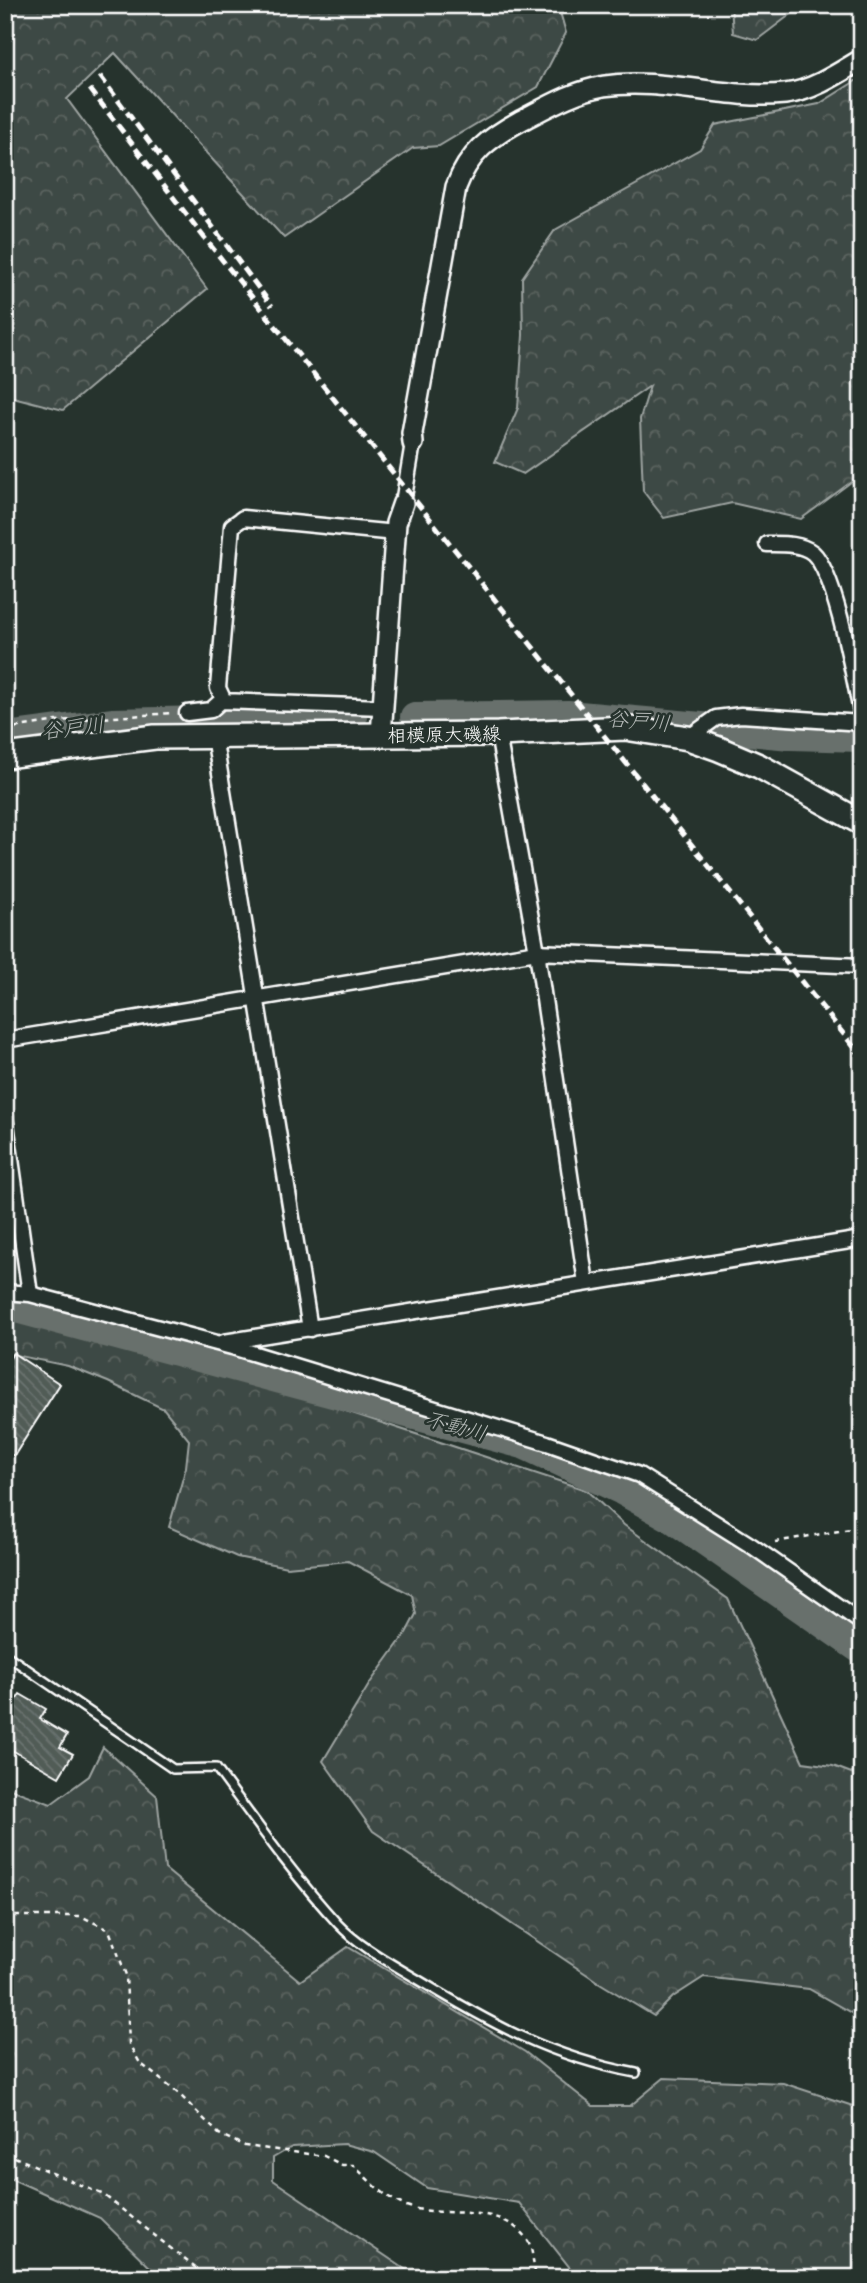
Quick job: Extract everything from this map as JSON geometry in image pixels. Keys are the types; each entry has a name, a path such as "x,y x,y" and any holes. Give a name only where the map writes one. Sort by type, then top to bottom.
{"main road":[{"name":"相模原大磯線","path":"5,756 101,742 214,736 498,734 625,728 693,734 759,766 862,823"}],"street":[{"path":"381,735 395,533 403,503 413,443 412,433 456,187 464,167 477,149 494,136 558,101 605,86 788,94 838,74 862,59"},
{"path":"224,701 218,688 232,526 236,521 243,518 395,533"},
{"path":"693,734 716,718 741,715 862,720 847,641 819,561 802,547 767,544"},
{"path":"187,713 211,710 224,701 382,707"},
{"path":"498,734 537,952 586,1283"},
{"path":"214,736 310,1329"},
{"path":"5,1040 537,952 862,966"},
{"path":"5,1116 30,1294"},
{"path":"216,1344 862,1239"},
{"path":"5,1292 30,1294 216,1344 547,1443 639,1475 752,1546 862,1623"}],"lane":[{"path":"5,1654 173,1769 216,1768 274,1846 339,1924 362,1946 493,2025 589,2064 636,2073"}],"path":[{"path":"5,729 110,716 187,713"},
{"path":"752,1546 862,1527"},
{"path":"5,1916 81,1916 109,1930 126,1975 130,2044 140,2063 179,2094 219,2134 245,2146 324,2156 342,2165 353,2165 391,2200 414,2208 493,2215 517,2230 529,2243 537,2278"},
{"path":"5,2153 104,2196 198,2270 203,2278"}],"green space":[{"path":"5,5 558,5 566,33 538,87 439,146 413,148 284,238 115,53 67,99 207,289 63,410 5,395"},
{"path":"731,5 803,5 757,40 733,33"},
{"path":"862,77 862,486 851,482 801,519 732,503 664,518 643,491 640,419 650,386 523,474 495,462 518,408 523,335 522,278 555,230 700,149 715,125 819,104"},
{"path":"5,1320 52,1325 279,1389 586,1490 624,1525 728,1599 803,1762 833,1766 862,1777 862,2019 809,1989 704,1977 673,1997 654,2016 598,1982 373,1831 323,1761 370,1683 406,1633 416,1614 412,1595 348,1561 287,1567 237,1557 169,1527 186,1467 189,1440 164,1409 108,1382 68,1366 5,1353"},
{"path":"103,1747 157,1796 165,1869 300,1981 348,1947 525,2052 593,2106 630,2106 664,2078 783,2083 862,2109 862,2278 578,2278 519,2203 427,2188 374,2152 344,2144 292,2147 273,2158 273,2180 418,2278 161,2278 100,2218 5,2176 5,1787 51,1804 89,1776"}],"building":[{"path":"13,1353 60,1384 14,1456 5,1451 5,1366"},
{"path":"20,1694 46,1709 40,1719 67,1735 60,1747 73,1754 59,1777 5,1746 5,1699 14,1704"}],"waterway":[{"name":"谷戸川","path":"415,717 568,715 791,735 862,737"},
{"name":"谷戸川","path":"5,737 112,723 352,718"},
{"name":"不動川","path":"5,1305 523,1444 622,1490 671,1517 862,1650"}],"railway":[{"path":"100,76 272,306"},
{"path":"90,89 203,236 862,1057"}]}
